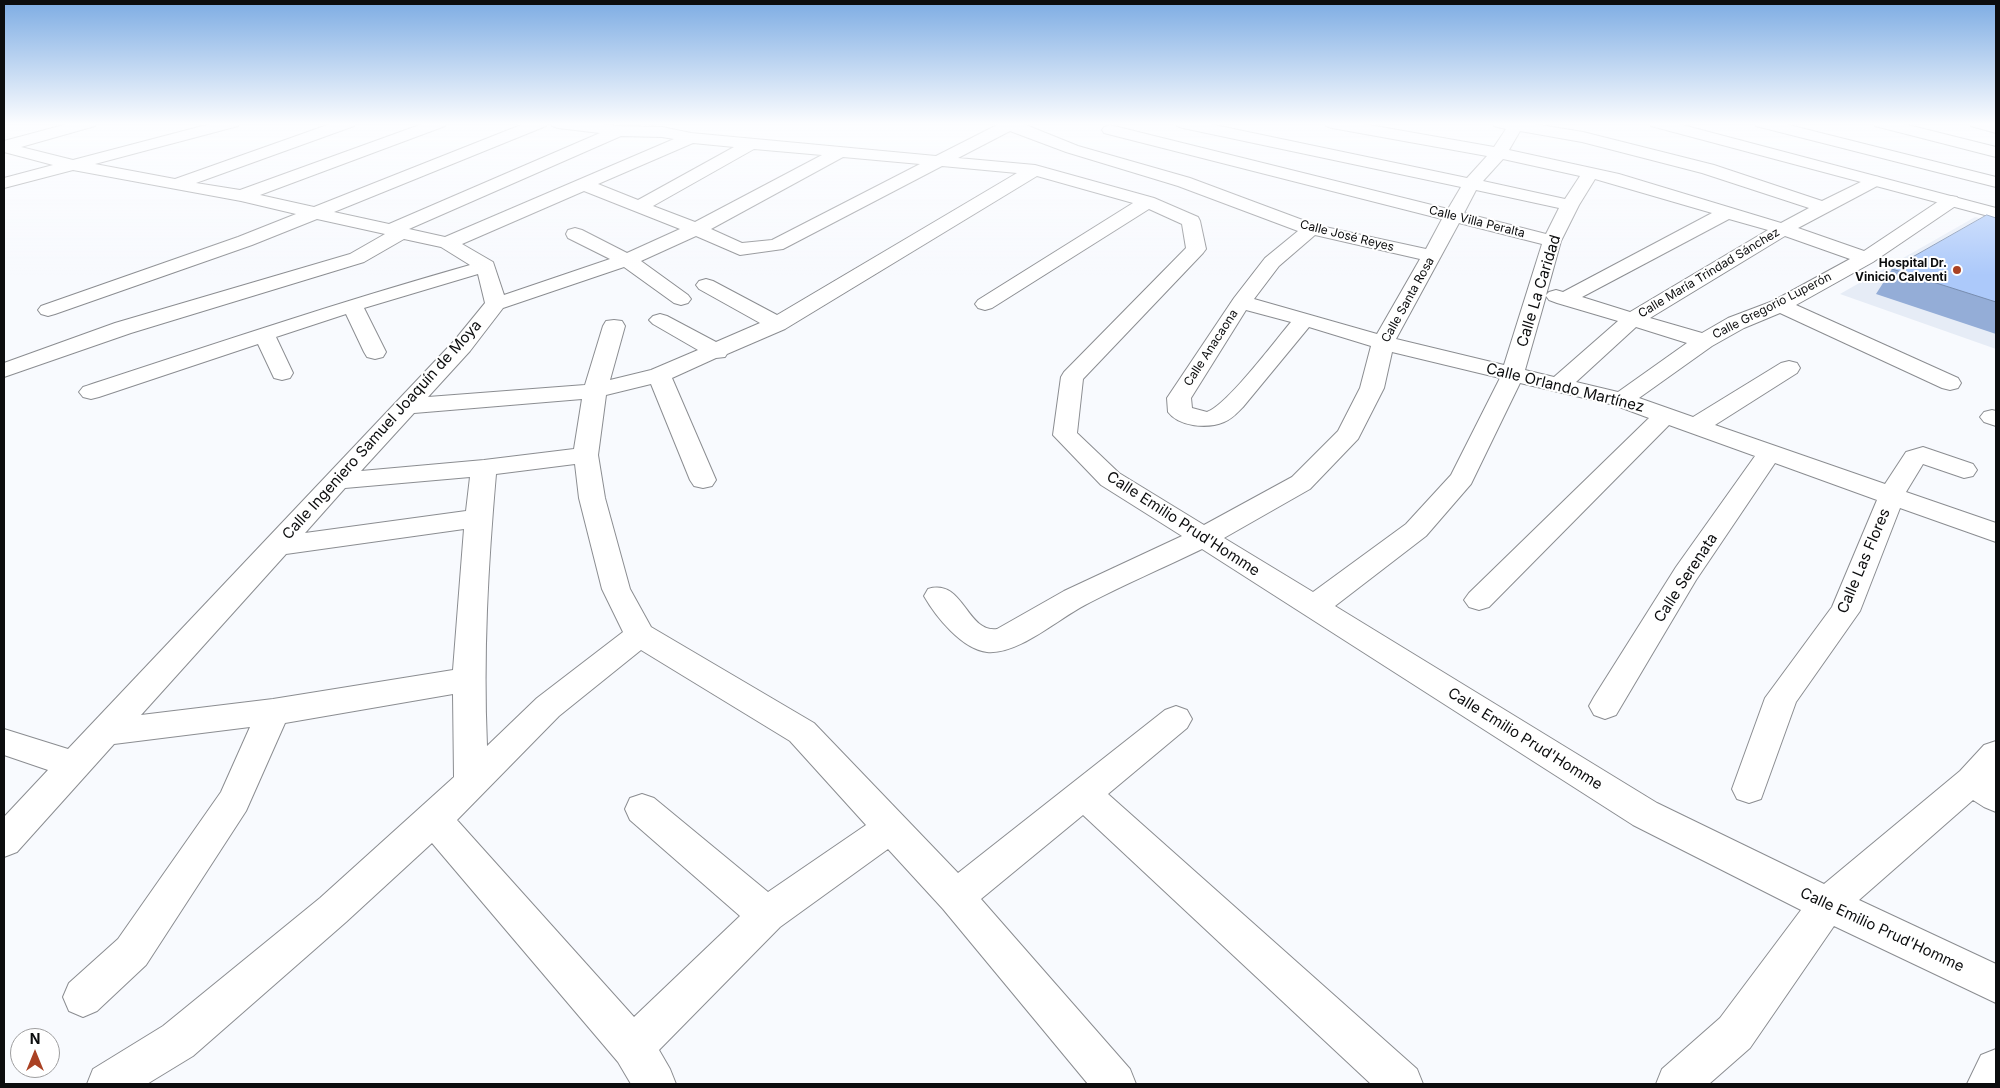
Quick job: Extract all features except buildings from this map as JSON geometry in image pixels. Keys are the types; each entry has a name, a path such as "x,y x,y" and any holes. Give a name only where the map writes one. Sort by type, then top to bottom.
{"street":[{"path":"4,183 39,174"},
{"path":"121,174 241,196 447,243 486,266 496,304 627,260 696,229 799,174"},
{"path":"176,184 205,174"},
{"path":"241,196 301,174"},
{"path":"48,310 245,241 410,174"},
{"path":"4,370 123,328 357,258 396,232 525,174"},
{"path":"447,243 610,174"},
{"path":"640,206 698,174"},
{"path":"585,185 740,248 776,244 911,174"},
{"path":"407,406 595,392 658,375 717,352 777,324 1029,174"},
{"name":"Calle Emilio Prud'Homme","path":"1048,174 1148,202 1190,222 1196,249 1072,377 1065,436 1110,479 1645,814 1827,904 1996,984"},
{"name":"Calle José Reyes","path":"1156,174 1184,182 1311,229 1432,256"},
{"name":"Calle Villa Peralta","path":"1284,174 1552,241"},
{"path":"1423,174 1570,205"},
{"name":"Calle Santa Rosa","path":"938,596 973,633 983,640 995,641 1006,638 1074,598 1202,538 1301,483 1350,434 1372,388 1383,343 1432,256 1452,216 1471,184 1480,174"},
{"name":"Calle La Caridad","path":"1314,607 1416,530 1462,478 1513,374 1552,241 1570,205 1590,174"},
{"path":"1594,174 1614,178 1783,229 1866,258"},
{"path":"1722,174 1823,208"},
{"path":"1846,174 1996,213"},
{"path":"1964,174 1996,182"},
{"name":"Calle María Trindad Sánchez","path":"1559,385 1633,319 1783,229 1873,181"},
{"name":"Calle Gregorio Luperón","path":"1622,400 1704,341 1736,323 1780,305 1866,258 1951,201"},
{"path":"985,304 1148,202"},
{"path":"1564,299 1726,213"},
{"name":"Calle Anacaona","path":"1305,318 1240,397 1219,417 1198,420 1180,412 1179,398 1241,302 1272,262 1311,229"},
{"path":"575,234 627,260 681,299"},
{"path":"91,392 352,305 486,266"},
{"path":"706,285 777,324"},
{"path":"1538,290 1704,341"},
{"name":"Calle Orlando Martínez","path":"1241,302 1305,318 1383,343 1622,400 1892,494 1996,533"},
{"name":"Calle Ingeniero Samuel Joaquín de Moya","path":"4,841 462,346 496,304"},
{"path":"352,305 375,352"},
{"path":"1780,305 1950,383"},
{"path":"660,320 717,352"},
{"path":"614,326 595,392 586,455 592,498 616,589 640,635 802,732 956,898 1115,1084"},
{"path":"264,334 282,373"},
{"path":"1696,426 1789,368"},
{"path":"658,375 703,480"},
{"path":"1480,600 1664,416"},
{"name":"Calle Serenata","path":"1605,706 1686,574 1770,452"},
{"path":"338,481 484,468 586,455"},
{"name":"Calle Las Flores","path":"1750,789 1780,698 1845,611 1892,494 1915,457 1923,456 1964,470"},
{"path":"471,782 468,679 474,565 484,468"},
{"path":"277,546 479,518"},
{"path":"108,1084 178,1041 332,910 434,819 548,707 640,635"},
{"path":"105,732 273,712 468,679"},
{"path":"82,997 132,952 234,801 273,712"},
{"path":"956,898 1176,719"},
{"path":"4,742 74,765"},
{"path":"1676,1084 1735,1033 1827,904 1988,778"},
{"path":"1084,794 1402,1084"},
{"path":"642,809 767,915"},
{"path":"434,819 633,1047 655,1084"},
{"path":"633,1047 767,915 891,827"},
{"path":"1988,1084 1996,1070"}],"shaded area":[{"path":"1975,217 1996,222 1996,349 1840,294"}],"place":[{"name":"Hospital Dr. Vinicio Calventi","path":"1957,270"}]}
